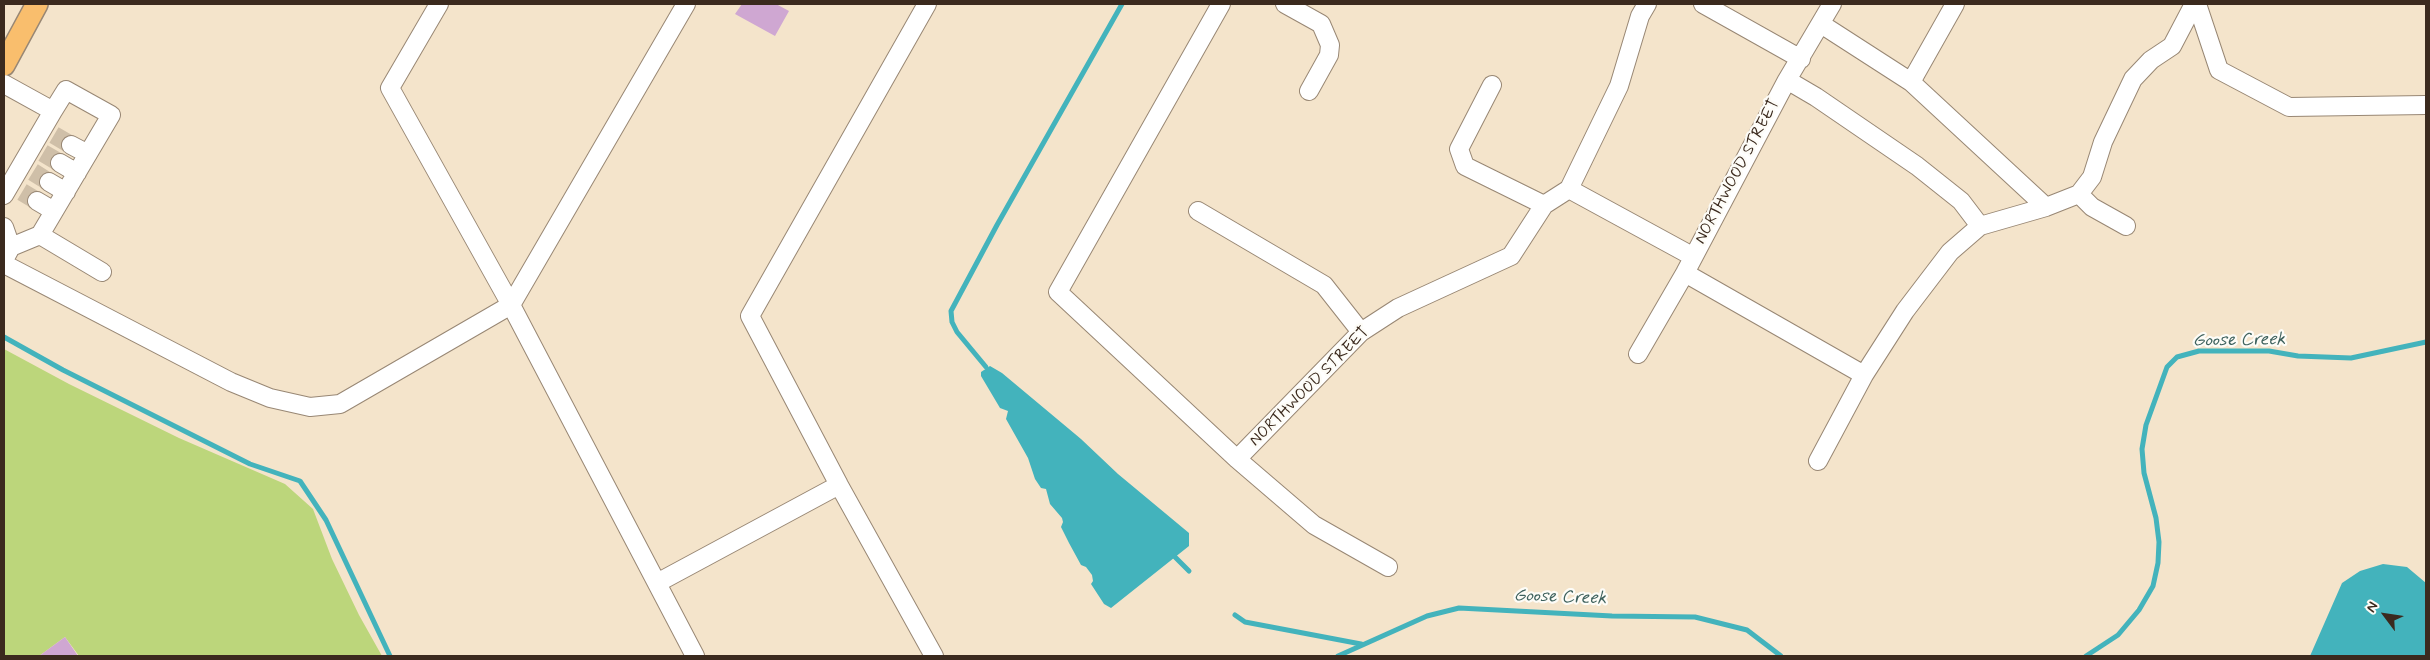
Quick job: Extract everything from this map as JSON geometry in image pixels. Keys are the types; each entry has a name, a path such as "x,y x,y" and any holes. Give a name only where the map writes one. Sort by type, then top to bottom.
{"main road":[{"path":"4,66 38,4"}],"street":[{"path":"438,4 390,88 511,305 696,656"},
{"path":"4,264 231,382 270,398 310,407 340,404 511,305 686,4"},
{"path":"927,4 750,316 839,486 934,656"},
{"path":"1220,4 1058,292 1237,460 1314,525 1388,567"},
{"path":"1285,4 1321,24 1330,45 1329,55 1309,91"},
{"path":"1569,189 1619,86 1640,16 1647,4"},
{"path":"1703,4 1801,59"},
{"name":"NORTHWOOD STREET","path":"1237,460 1361,332 1398,308 1511,256 1544,205 1569,189 1692,256 1787,80 1832,4"},
{"path":"1911,82 1955,4"},
{"path":"2195,4 2219,70 2289,107 2426,105"},
{"path":"1818,460 1864,375 1904,311 1950,252 1980,226 2046,208 2079,194 2092,178 2103,142 2133,79 2151,60 2172,46 2195,4"},
{"path":"1821,24 1911,82 2046,208"},
{"path":"1787,80 1816,97 1917,166 1961,201 1980,226"},
{"path":"4,84 53,111"},
{"path":"1492,85 1460,148 1465,166 1544,205"},
{"path":"4,227 7,254 40,235 111,115 66,90 53,111 49,131 12,191"},
{"path":"71,145 88,154"},
{"path":"60,163 77,173"},
{"path":"49,182 66,192"},
{"path":"2079,194 2092,207 2126,226"},
{"path":"37,201 54,211"},
{"path":"1198,211 1324,285 1361,332"},
{"path":"40,235 102,272"},
{"path":"1638,354 1685,272 1692,256"},
{"path":"1685,272 1864,375"},
{"path":"657,583 839,486"}],"green space":[{"path":"4,349 69,384 179,438 285,484 313,509 332,559 359,615 382,656 79,656 65,637 39,656 4,656"}],"water":[{"path":"990,366 1002,373 1081,439 1118,474 1189,533 1189,546 1111,608 1104,604 1091,584 1093,581 1092,575 1086,567 1081,565 1061,527 1062,518 1050,504 1046,489 1041,488 1035,479 1028,458 1006,419 1008,411 1000,408 981,376 981,372"},
{"path":"2383,564 2407,567 2426,583 2426,656 2310,656 2342,583 2360,571"}],"building":[{"path":"742,4 776,4 789,11 775,36 735,14"},
{"path":"65,637 78,656 39,656"}],"waterway":[{"path":"986,367 957,332 952,322 951,311 997,225 1122,4"},
{"path":"4,337 63,370 250,464 300,481 326,520 390,656"},
{"name":"Goose Creek","path":"2086,656 2118,635 2139,610 2153,586 2158,563 2159,542 2156,518 2144,473 2142,449 2146,425 2167,367 2177,357 2199,351 2269,351 2298,356 2351,358 2426,342"},
{"path":"1175,557 1189,571"},
{"name":"Goose Creek","path":"1338,656 1427,616 1459,608 1612,616 1695,617 1747,630 1781,656"},
{"path":"1235,615 1245,622 1361,644"}],"tunnel":[{"path":"54,135 71,145"},
{"path":"43,153 60,163"},
{"path":"33,172 49,182"},
{"path":"22,192 37,201"}]}
